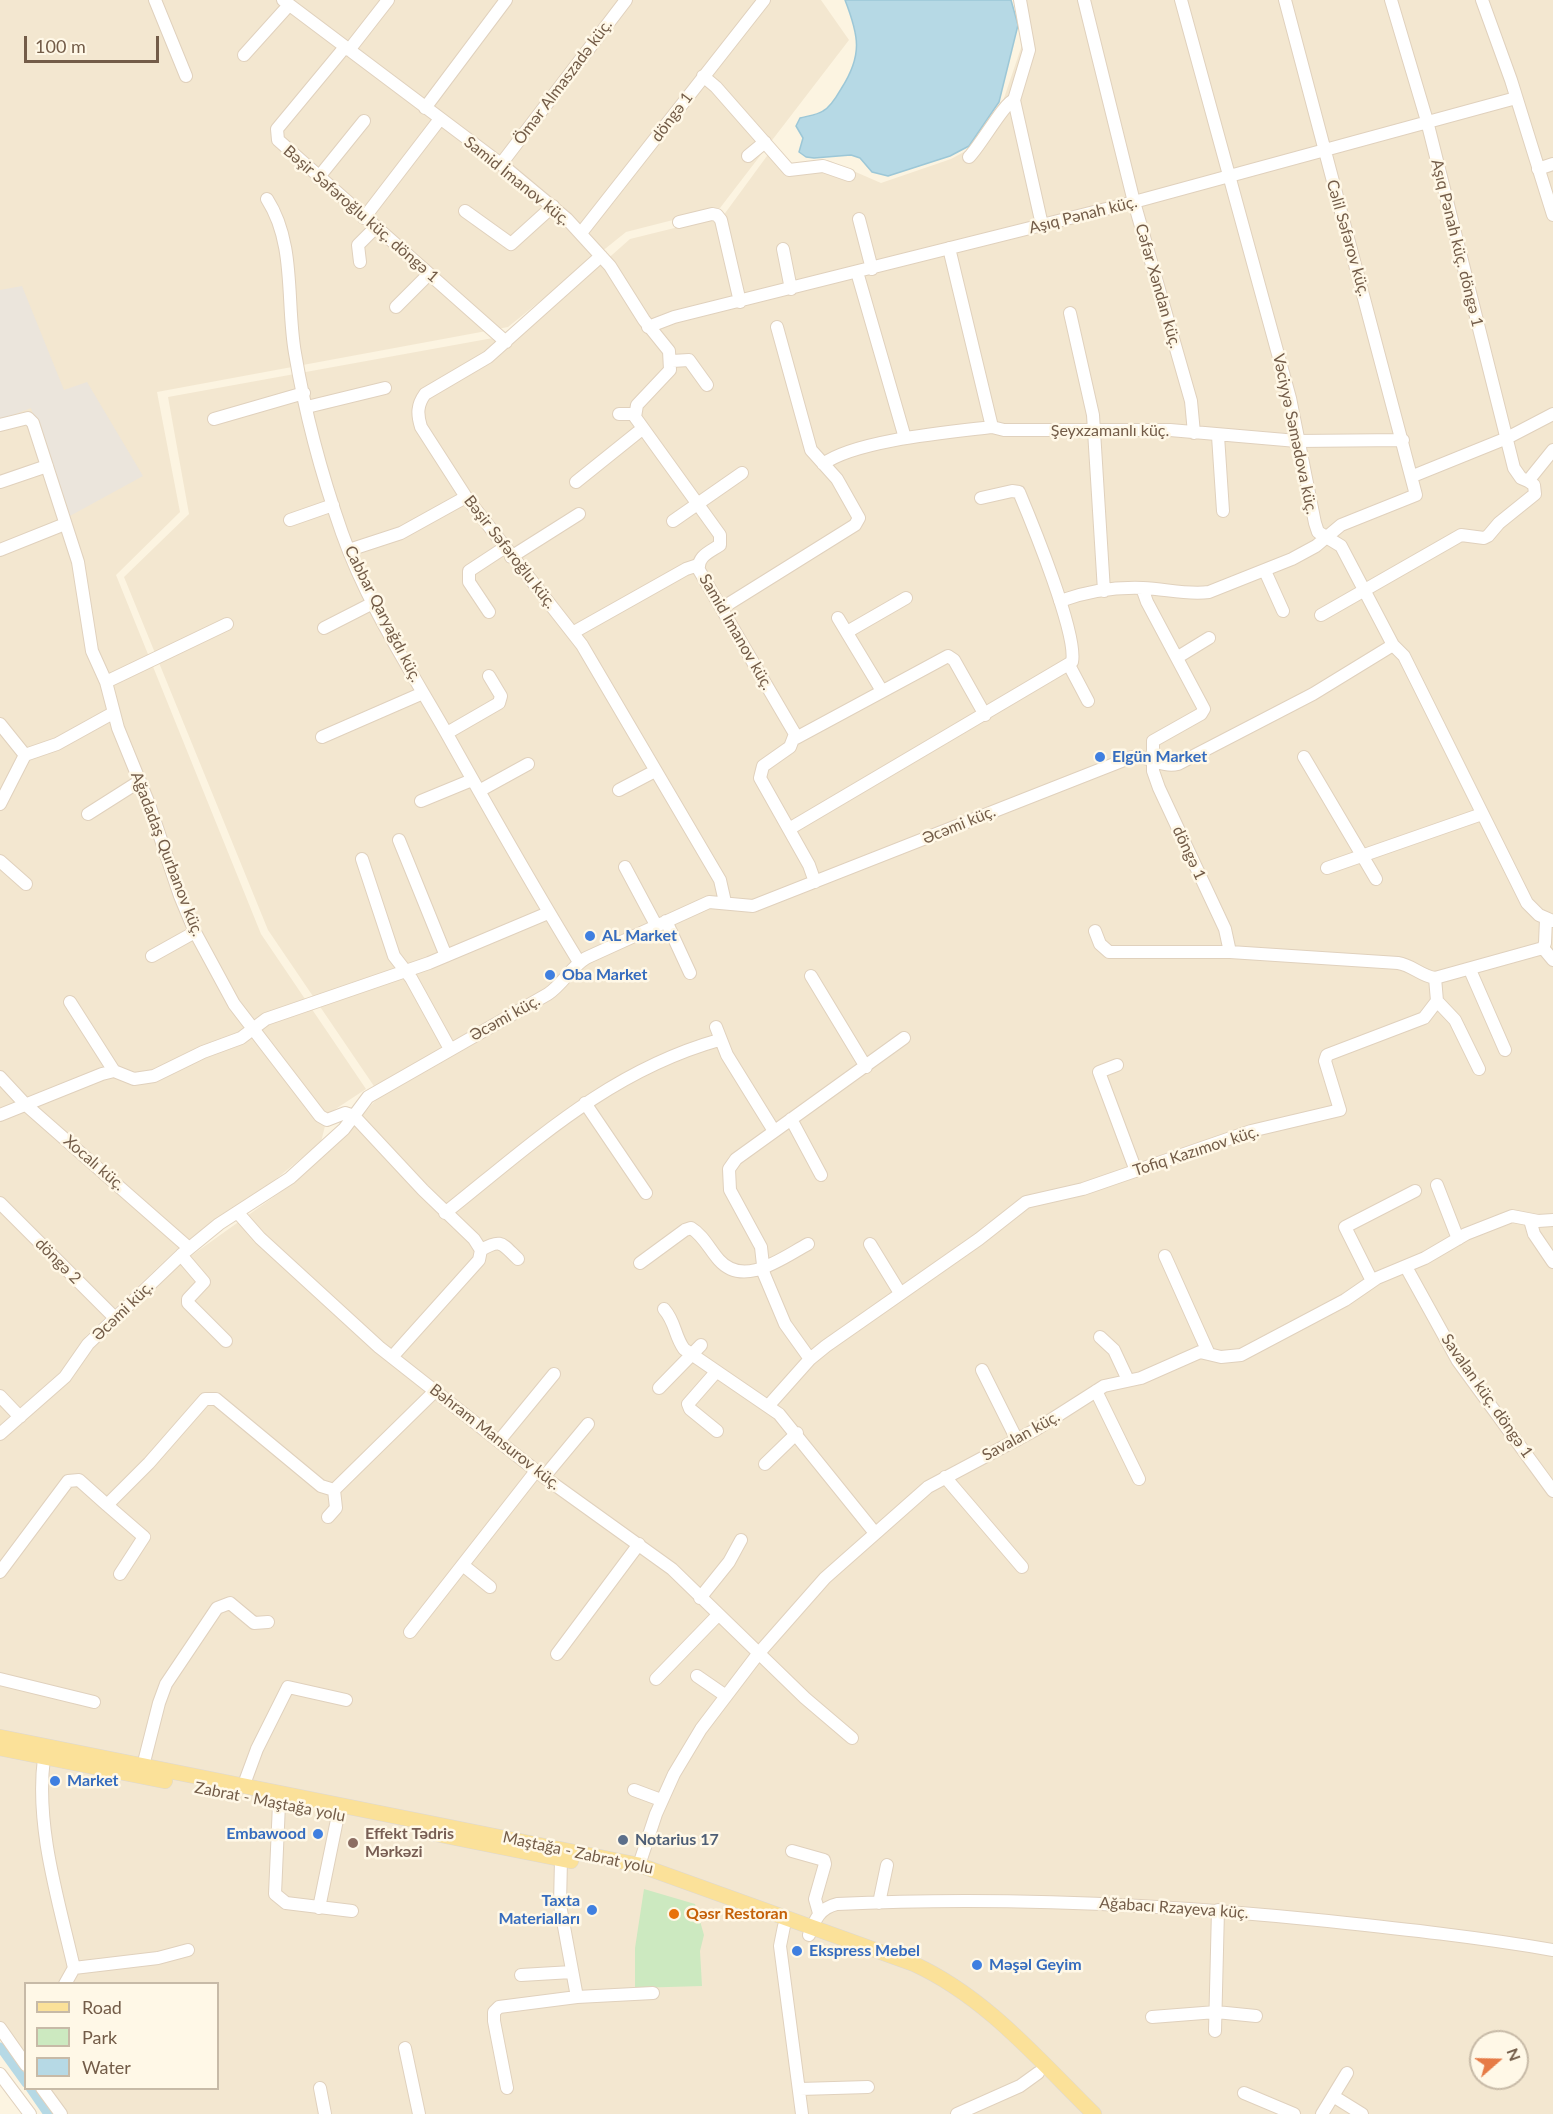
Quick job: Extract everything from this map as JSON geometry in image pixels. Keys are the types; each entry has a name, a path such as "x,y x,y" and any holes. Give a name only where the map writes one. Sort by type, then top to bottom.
{"main road":[{"name":"Maştağa - Zabrat yolu","path":"0,1737 639,1865 814,1925 914,1964 953,1984 984,2007 1094,2114"},
{"name":"Zabrat - Maştağa yolu","path":"0,1748 638,1875 784,1926 814,1925 950,1992 980,2015 1080,2114"}],"street":[{"path":"155,0 186,76"},
{"path":"347,48 387,0"},
{"path":"425,108 506,0"},
{"name":"Ömər Almaszadə küç.","path":"501,164 626,0"},
{"name":"döngə 1","path":"581,233 764,0"},
{"path":"1020,0 1029,50 1014,100 1042,225"},
{"name":"Cəfər Xəndan küç.","path":"1084,0 1134,202 1191,401 1194,433"},
{"name":"Vəciyyə Səmədova küç.","path":"1181,0 1290,398 1297,441 1318,532 1341,546 1393,645 1404,656 1527,903 1550,920"},
{"name":"Cəlil Səfərov küç.","path":"1285,0 1322,149 1413,476"},
{"name":"Aşıq Pənah küç. döngə 1","path":"1391,0 1426,121 1514,468 1521,478 1528,481"},
{"path":"1482,0 1553,215"},
{"path":"244,55 286,2"},
{"name":"Samid İmanov küç.","path":"286,2 501,164 553,206 601,256 648,327 669,351 672,362"},
{"name":"Bəşir Səfəroğlu küç. döngə 1","path":"347,48 276,133 278,140 318,178 506,342"},
{"path":"703,76 789,170 823,166 849,175"},
{"name":"Aşıq Pənah küç.","path":"648,327 674,317 1134,202 1516,98"},
{"path":"969,157 981,145 1005,105 1014,100"},
{"path":"364,218 440,119"},
{"path":"318,178 364,121"},
{"path":"748,156 765,142"},
{"path":"1538,169 1553,164"},
{"name":"Cabbar Qaryağdı küç.","path":"267,199 280,224 288,261 290,323 307,407 333,505 349,550 373,603 423,693 579,962"},
{"path":"465,211 511,244 553,206"},
{"path":"680,222 712,214 717,215 721,220 740,302"},
{"path":"859,219 872,269"},
{"path":"360,262 358,245 375,228"},
{"path":"949,248 992,427"},
{"path":"783,249 791,289"},
{"name":"Bəşir Səfəroğlu küç.","path":"601,256 506,342 473,367 433,389 420,401 418,418 421,427 466,497 507,553 574,632 720,879 725,902"},
{"path":"858,272 905,438"},
{"path":"396,307 429,274"},
{"path":"1071,313 1095,432 1104,591"},
{"path":"722,608 858,522 858,514 837,479 808,443 777,327"},
{"path":"619,414 634,414 637,405 670,370 672,362 689,360 707,385"},
{"path":"307,407 385,388"},
{"path":"214,419 304,393"},
{"name":"Samid İmanov küç.","path":"634,414 642,429 718,530 722,543 702,557 698,565 796,738"},
{"path":"1060,602 1104,591 1142,588 1196,594 1209,592 1265,571 1316,546 1350,520 1416,495 1413,476 1507,438 1553,414"},
{"name":"Ağadadaş Qurbanov küç.","path":"0,425 28,418 33,423 82,580 92,651 106,682 113,713 195,932 234,1004 255,1028 320,1116 327,1120 345,1113 354,1116"},
{"name":"Şeyxzamanlı küç.","path":"823,464 836,455 905,438 992,427 1005,430 1095,432 1170,430 1218,436 1297,441 1403,440"},
{"path":"576,482 642,429"},
{"path":"1218,436 1223,510"},
{"path":"1322,615 1461,535 1488,536 1535,494 1534,485 1528,481 1553,450"},
{"path":"0,482 47,466"},
{"path":"673,521 742,473"},
{"path":"789,829 1072,662 1073,650 1060,602 1019,492 1012,491 981,498"},
{"path":"349,550 412,528 466,497"},
{"path":"290,520 333,505"},
{"path":"489,612 469,582 469,571 579,514"},
{"path":"0,550 65,524"},
{"path":"574,632 686,569 698,565"},
{"path":"1265,571 1283,611"},
{"path":"1142,588 1147,602 1204,709 1201,714 1153,741 1152,760"},
{"path":"847,632 906,598"},
{"path":"324,628 373,603"},
{"path":"838,618 882,691"},
{"path":"106,682 227,624"},
{"path":"1178,657 1209,638"},
{"name":"Əcəmi küç.","path":"0,1434 65,1377 83,1350 185,1251 290,1178 338,1135 376,1091 555,990 566,980 579,962 709,902 725,902 749,907 1113,764 1137,757 1171,766 1185,761 1303,700 1393,645"},
{"path":"815,882 789,829 763,786 760,771 790,747 796,738 948,656 954,660 985,715"},
{"path":"1069,665 1088,701"},
{"path":"447,733 499,703 501,696 489,676"},
{"path":"322,737 423,693"},
{"path":"0,804 26,755 57,744 113,713"},
{"path":"0,724 26,755"},
{"path":"1304,758 1376,879"},
{"name":"döngə 1","path":"1152,760 1159,788 1225,930 1230,952"},
{"path":"479,791 528,764"},
{"path":"619,790 655,771"},
{"path":"422,801 472,780"},
{"path":"88,814 140,781"},
{"path":"1327,868 1482,814"},
{"path":"399,840 446,956"},
{"path":"362,859 394,956 406,970 450,1049"},
{"path":"0,861 26,884"},
{"path":"625,867 690,974"},
{"path":"70,1002 114,1071 134,1079 154,1076 203,1052 241,1038 275,1015 446,956 549,913"},
{"path":"1543,948 1550,920"},
{"path":"1095,931 1100,945 1109,952 1230,952 1398,963 1408,965 1424,975 1435,978 1543,948"},
{"path":"152,956 195,932"},
{"path":"1543,948 1553,960"},
{"path":"1470,970 1505,1050"},
{"path":"811,976 866,1067"},
{"path":"1435,978 1437,1001 1455,1020 1479,1069"},
{"name":"Tofiq Kazımov küç.","path":"769,1405 810,1359 979,1239 1026,1202 1083,1189 1251,1131 1340,1110 1325,1061 1327,1054 1424,1018 1437,1001"},
{"path":"716,1026 719,1040 774,1131"},
{"path":"810,1359 785,1324 762,1267 761,1246 730,1190 729,1169 736,1160 774,1131 904,1038"},
{"path":"446,1213 585,1103 658,1061 719,1040"},
{"path":"1117,1065 1099,1072 1136,1171"},
{"path":"0,1115 114,1071"},
{"name":"Xocalı küç.","path":"0,1077 27,1105 185,1251 204,1282 188,1299 190,1307 226,1341"},
{"path":"585,1103 646,1193"},
{"path":"354,1116 446,1213 474,1239 481,1250 480,1260 392,1357"},
{"path":"791,1119 821,1175"},
{"path":"1437,1185 1458,1239"},
{"path":"1372,1281 1345,1227 1415,1191"},
{"name":"döngə 2","path":"0,1203 115,1318"},
{"name":"Bəhram Mansurov küç.","path":"238,1213 260,1238 392,1357 540,1474 672,1569 758,1654 852,1738"},
{"name":"Savalan küç.","path":"639,1865 662,1800 695,1739 726,1696 805,1599 915,1497 945,1477 1017,1440 1096,1391 1119,1380 1142,1378 1192,1354 1208,1352 1221,1357 1241,1355 1345,1300 1372,1281 1406,1267 1458,1239 1512,1216 1530,1220 1553,1220"},
{"path":"1530,1220 1534,1234 1553,1262"},
{"path":"640,1263 691,1228 720,1262 740,1272 753,1272 808,1244"},
{"path":"481,1250 496,1242 501,1243 518,1259"},
{"path":"870,1244 900,1293"},
{"path":"1165,1256 1208,1352"},
{"name":"Savalan küç. döngə 1","path":"1406,1267 1458,1361 1553,1491"},
{"path":"664,1309 674,1321 679,1342 692,1356 769,1405 797,1433 875,1533"},
{"path":"1100,1337 1114,1350 1128,1380"},
{"path":"660,1388 701,1346"},
{"path":"982,1370 1017,1440"},
{"path":"716,1372 688,1404 717,1431"},
{"path":"499,1442 554,1374"},
{"path":"334,1490 435,1391"},
{"path":"1096,1391 1139,1479"},
{"path":"0,1396 20,1417"},
{"path":"107,1505 149,1463 199,1403 211,1397 321,1486 334,1490"},
{"path":"410,1632 540,1474 588,1424"},
{"path":"765,1464 797,1433"},
{"path":"945,1477 1022,1567"},
{"path":"0,1572 68,1481 79,1480 144,1537 120,1574"},
{"path":"328,1517 336,1508 334,1490"},
{"path":"700,1599 729,1562 741,1540"},
{"path":"556,1654 639,1544"},
{"path":"464,1566 490,1587"},
{"path":"143,1766 166,1684 217,1608 222,1604 230,1603 254,1623 268,1622"},
{"path":"656,1679 718,1615"},
{"path":"697,1676 726,1696"},
{"path":"0,1679 94,1702"},
{"path":"243,1787 257,1749 288,1688 346,1700"},
{"path":"44,1758 43,1784 47,1836 74,1968 66,1982"},
{"path":"634,1790 662,1800"},
{"path":"279,1804 275,1894 286,1903 352,1911"},
{"path":"319,1908 338,1815"},
{"path":"792,1851 824,1860 825,1864 815,1899 814,1925"},
{"path":"561,1859 560,1905 577,1997"},
{"path":"879,1903 887,1865"},
{"name":"Ağabacı Rzayeva küç.","path":"814,1925 828,1906 837,1904 1097,1902 1218,1910 1407,1930 1553,1950"},
{"path":"1215,2031 1218,1910"},
{"path":"784,1926 780,1946 802,2114"},
{"path":"74,1968 159,1958 188,1950"},
{"path":"521,1975 572,1972"},
{"path":"507,2088 494,2012 506,2005 577,1997 653,1993"},
{"path":"1152,2018 1216,2012 1256,2016"},
{"path":"0,2028 24,2062"},
{"path":"405,2048 419,2114"},
{"path":"957,2114 1020,2086 1038,2073"},
{"path":"1322,2114 1347,2073"},
{"path":"0,2074 4,2089 30,2114"},
{"path":"800,2089 868,2087"},
{"path":"321,2088 325,2114"},
{"path":"43,2090 61,2114"},
{"path":"1244,2093 1294,2114"},
{"path":"1333,2096 1362,2114"}],"shaded area":[{"path":"0,0 821,0 849,40 720,208 626,232 508,327 157,392 180,512 116,575 261,934 366,1089 328,1114 321,1142 259,1193 176,1250 86,1336 66,1367 0,1425"},
{"path":"1016,0 1553,0 1553,2114 54,2114 37,2090 219,2090 219,1982 24,1982 24,2073 0,2039 0,1441 73,1377 96,1344 181,1263 296,1181 339,1142 380,1095 268,930 124,577 189,514 168,397 493,338 506,349 630,239 723,216 775,145 792,164 828,160 881,183 951,159 973,147 1002,104 1023,42"},
{"path":"22,286 64,390 87,382 143,476 68,517 31,408 0,420 0,290"}],"green space":[{"path":"644,1889 695,1904 704,1935 700,1951 702,1986 635,1988 635,1948"}],"water":[{"path":"845,0 1011,0 1018,25 999,102 969,146 950,156 888,176 872,172 860,158 851,155 814,158 806,157 799,152 803,138 796,126 800,118 829,107 853,66 856,55 856,35"}],"waterway":[{"path":"0,2047 24,2080"},
{"path":"31,2090 48,2114"}],"place":[{"name":"Elgün Market","path":"1100,757"},
{"name":"AL Market","path":"590,936"},
{"name":"Oba Market","path":"550,975"},
{"name":"Market","path":"55,1781"},
{"name":"Embawood","path":"318,1834"},
{"name":"Notarius 17","path":"623,1840"},
{"name":"Effekt Tədris Mərkəzi","path":"353,1843"},
{"name":"Taxta Materialları","path":"592,1910"},
{"name":"Qəsr Restoran","path":"674,1914"},
{"name":"Ekspress Mebel","path":"797,1951"},
{"name":"Məşəl Geyim","path":"977,1965"}]}
